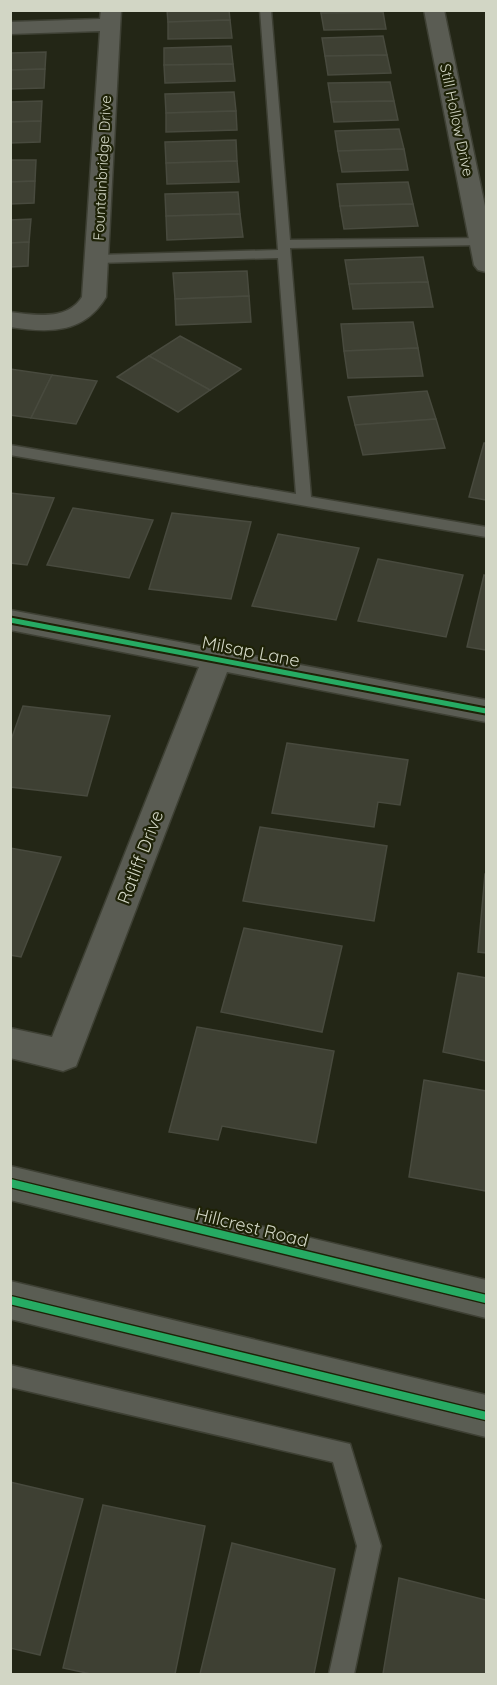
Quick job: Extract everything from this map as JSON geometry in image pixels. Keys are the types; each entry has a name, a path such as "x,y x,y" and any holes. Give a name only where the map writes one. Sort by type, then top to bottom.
{"main road":[{"name":"Hillcrest Road","path":"10,1183 486,1299"},
{"path":"10,1300 486,1416"}],"street":[{"name":"Still Hollow Drive","path":"434,10 486,265"},
{"path":"10,28 111,18"},
{"name":"Fountainbridge Drive","path":"10,319 35,323 75,317 91,304 94,297 111,18"},
{"name":"Milsap Lane","path":"10,621 486,711"},
{"name":"Ratliff Drive","path":"10,1043 63,1055 217,659"}],"lane":[{"path":"265,10 304,501"},
{"path":"97,259 482,241"},
{"path":"10,450 486,532"},
{"path":"10,1376 342,1452 369,1546 342,1674"}],"building":[{"path":"167,10 229,10 230,20 168,22"},
{"path":"321,10 382,10 383,12 321,13"},
{"path":"383,12 386,29 324,30 321,13"},
{"path":"230,20 232,38 168,39 168,22"},
{"path":"383,36 387,55 325,56 322,38"},
{"path":"231,46 233,64 164,65 164,48"},
{"path":"46,52 45,69 10,70 10,53"},
{"path":"387,55 391,73 328,75 325,56"},
{"path":"233,64 235,81 165,83 164,65"},
{"path":"45,69 44,88 10,89 10,70"},
{"path":"390,82 394,101 331,102 328,83"},
{"path":"234,92 236,111 166,113 165,94"},
{"path":"42,101 41,121 10,122 10,102"},
{"path":"394,101 398,120 334,122 331,102"},
{"path":"236,111 237,130 166,132 166,113"},
{"path":"41,121 40,142 10,143 10,122"},
{"path":"399,129 404,149 338,151 335,131"},
{"path":"236,140 237,161 166,163 165,142"},
{"path":"404,149 408,170 342,172 338,151"},
{"path":"10,160 36,160 35,181 10,182"},
{"path":"237,161 239,182 167,184 166,163"},
{"path":"35,181 34,203 10,204 10,182"},
{"path":"408,182 413,204 340,206 337,184"},
{"path":"238,192 240,214 166,216 165,194"},
{"path":"413,204 418,226 344,229 340,206"},
{"path":"240,214 243,237 167,240 166,216"},
{"path":"31,219 29,242 10,243 10,220"},
{"path":"29,242 28,266 10,267 10,243"},
{"path":"423,257 428,282 349,284 345,260"},
{"path":"247,271 249,296 175,299 173,273"},
{"path":"428,282 433,307 353,309 349,284"},
{"path":"249,296 251,322 176,325 175,299"},
{"path":"413,322 418,348 344,351 341,324"},
{"path":"180,336 241,369 210,390 149,356"},
{"path":"418,348 423,376 348,378 344,351"},
{"path":"149,356 210,390 178,412 117,377"},
{"path":"10,369 52,375 31,418 10,415"},
{"path":"52,375 97,381 76,424 31,418"},
{"path":"427,391 436,419 355,425 348,397"},
{"path":"436,419 445,448 363,455 355,425"},
{"path":"484,443 486,443 486,500 469,497"},
{"path":"10,493 54,498 27,565 10,563"},
{"path":"73,508 153,520 129,578 47,565"},
{"path":"172,513 251,522 231,599 149,589"},
{"path":"278,534 359,548 336,620 252,606"},
{"path":"378,559 463,575 446,637 358,621"},
{"path":"484,575 486,576 486,650 467,647"},
{"path":"23,706 110,716 87,796 10,787 10,743"},
{"path":"287,743 408,760 400,805 378,802 374,827 272,813"},
{"path":"260,827 387,846 374,921 243,901"},
{"path":"10,848 61,857 21,957 10,955"},
{"path":"486,874 486,953 478,952"},
{"path":"244,928 342,946 322,1032 221,1012"},
{"path":"458,973 486,978 486,1061 443,1052"},
{"path":"197,1027 334,1051 316,1143 222,1126 218,1140 169,1132"},
{"path":"424,1080 486,1091 486,1191 409,1177"},
{"path":"10,1482 83,1499 40,1655 10,1648"},
{"path":"103,1505 205,1526 175,1674 91,1674 63,1668"},
{"path":"232,1543 335,1569 314,1674 200,1674"},
{"path":"399,1578 486,1600 486,1674 383,1674"}],"cycle path":[{"path":"10,620 486,711"},
{"path":"10,1183 486,1299"},
{"path":"10,1300 486,1416"}]}
